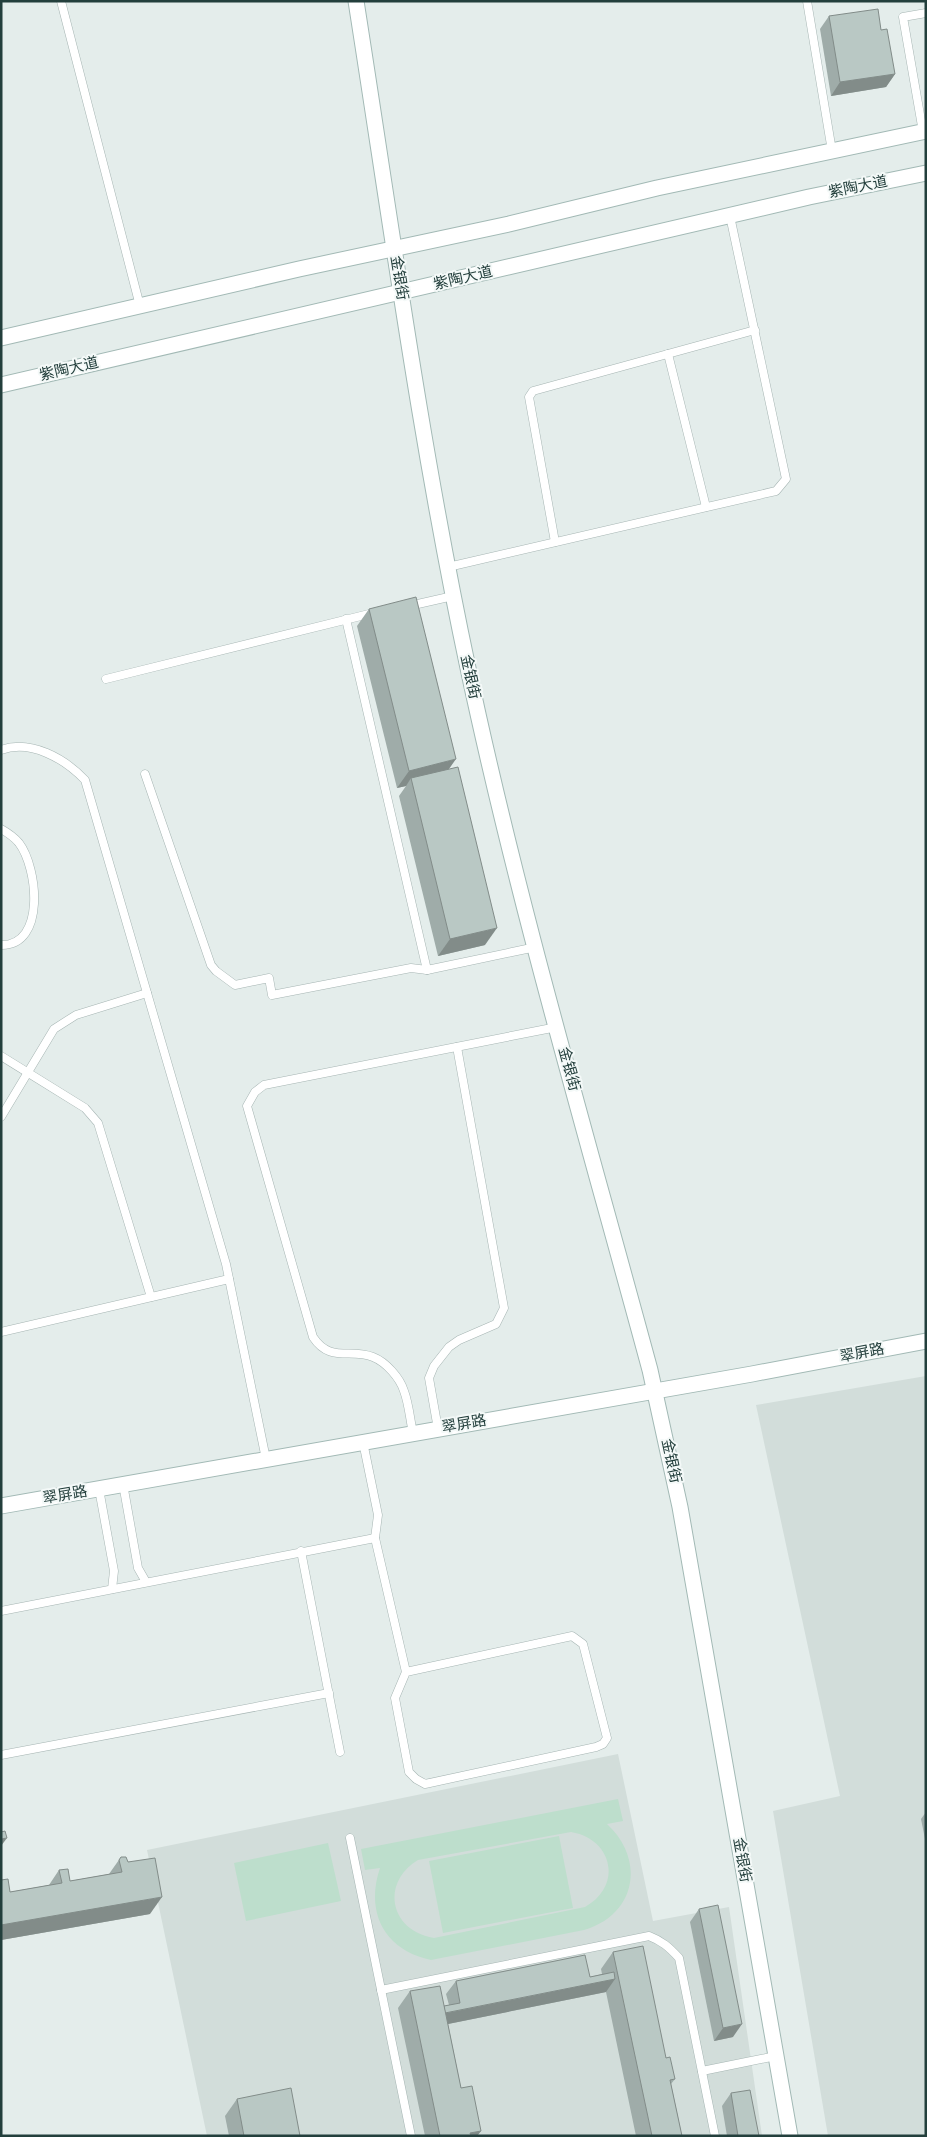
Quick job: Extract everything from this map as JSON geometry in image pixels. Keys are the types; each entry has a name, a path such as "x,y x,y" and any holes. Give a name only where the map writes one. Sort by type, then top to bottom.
{"street":[{"name":"金银街","path":"356,1 420,414 453,596 496,799 655,1391 680,1507 790,2136"},
{"path":"1,338 509,224 657,188 924,132"},
{"name":"紫陶大道","path":"1,384 809,197 926,173"},
{"name":"翠屏路","path":"1,1506 655,1391 926,1341"}],"lane":[{"path":"61,1 140,306"},
{"path":"807,1 832,151"},
{"path":"924,132 903,17 926,13"},
{"path":"448,567 776,490 786,479 730,216"},
{"path":"555,542 529,396 533,391 755,330"},
{"path":"668,354 706,507"},
{"path":"405,606 453,596"},
{"path":"106,679 385,611"},
{"path":"346,619 427,970"},
{"path":"1,750 11,746 52,755 76,770 86,780 229,1280 266,1459"},
{"path":"145,774 211,965 235,985 269,978 272,995 411,968 427,970 536,947"},
{"path":"1,829 11,835 19,844 35,886 34,905 28,930 15,943 1,945"},
{"path":"1,1117 54,1029 61,1023 76,1015 147,993"},
{"path":"412,1433 405,1392 394,1373 373,1357 328,1352 317,1344 313,1337 247,1106 255,1092 264,1086 557,1027"},
{"path":"438,1429 429,1378 434,1366 445,1351 459,1340 496,1324 504,1308 457,1047"},
{"path":"1,1056 85,1108 98,1123 151,1297"},
{"path":"1,1332 229,1280"},
{"path":"364,1442 378,1515 374,1538 406,1672 395,1698 409,1772 425,1784 596,1747 603,1744 606,1738 583,1644 572,1636 406,1672"},
{"path":"123,1484 138,1568 146,1582"},
{"path":"99,1489 114,1572 112,1589"},
{"path":"1,1611 374,1538"},
{"path":"301,1551 340,1752"},
{"path":"1,1755 328,1693"},
{"path":"350,1838 411,2136"},
{"path":"381,1990 649,1936 668,1945 679,1958 715,2136"},
{"path":"702,2071 776,2056"}],"shaded area":[{"path":"926,1376 926,2136 828,2136 773,1811 840,1796 756,1405"},
{"path":"618,1754 653,1921 729,1907 762,2136 207,2136 147,1850"}],"green space":[{"path":"618,1799 623,1821 607,1824 619,1838 627,1854 631,1869 630,1885 624,1899 615,1912 602,1923 584,1930 431,1960 401,1948 382,1927 377,1914 375,1900 380,1868 365,1870 361,1849","holes":["571,1832 585,1836 604,1853 608,1864 608,1876 605,1887 597,1898 585,1907 434,1938 419,1934 408,1926 400,1916 395,1905 398,1881 406,1870 418,1860"]},
{"path":"559,1836 573,1908 443,1933 429,1861"},
{"path":"328,1843 341,1901 246,1921 234,1863"}],"building":[{"path":"878,9 881,30 887,29 895,74 840,82 829,16"},
{"path":"416,597 456,759 409,771 369,609"},
{"path":"458,767 497,928 450,939 411,778"},
{"path":"5,1831 7,1838 1,1839 1,1832"},
{"path":"121,1857 126,1857 128,1862 155,1858 162,1897 1,1925 1,1880 8,1879 10,1892 62,1883 59,1870 68,1869 70,1881 122,1872 119,1860"},
{"path":"718,1905 742,2024 723,2028 699,1909"},
{"path":"643,1946 666,2058 670,2057 675,2079 670,2080 682,2136 652,2136 613,1952"},
{"path":"585,1955 590,1977 614,1972 615,1979 445,2013 444,2006 460,2003 456,1981"},
{"path":"440,1986 461,2088 472,2086 481,2131 470,2133 471,2136 440,2136 410,1991"},
{"path":"291,2088 300,2136 244,2136 237,2099"},
{"path":"750,2090 759,2136 738,2136 731,2093"}]}
